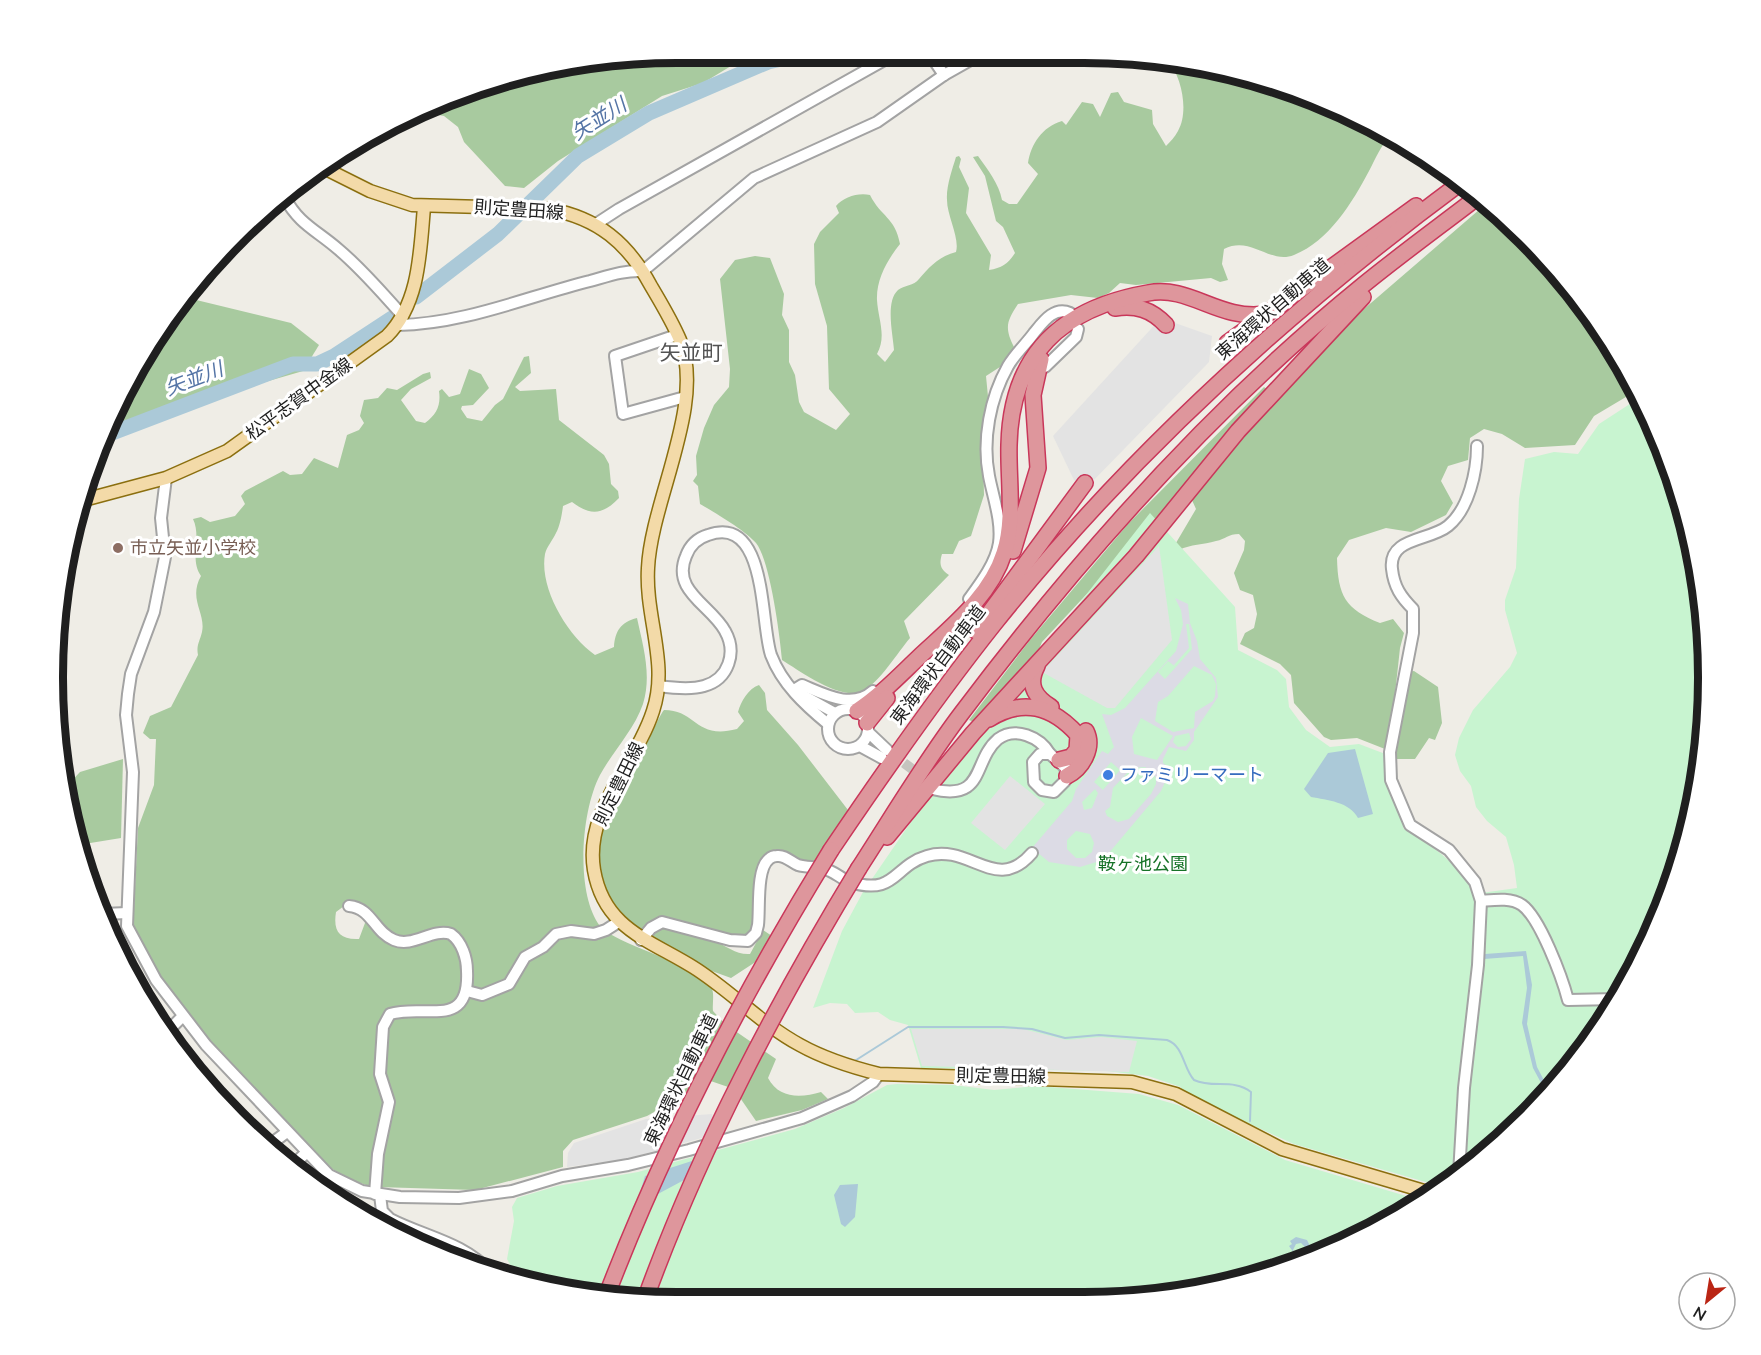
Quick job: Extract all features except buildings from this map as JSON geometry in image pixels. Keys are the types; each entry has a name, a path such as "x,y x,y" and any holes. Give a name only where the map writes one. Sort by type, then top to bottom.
{"highway":[{"path":"1227,343 1400,216 1450,184"},
{"name":"東海環状自動車道","path":"610,1288 648,1194 714,1053 783,929 831,850 913,729 994,623 1048,560 1199,401 1314,297 1455,188"},
{"path":"648,1291 711,1140 746,1068 811,947 859,868 960,715 1033,622 1146,492 1213,422 1361,287 1472,201"},
{"path":"859,868 903,821 941,769 1136,556 1238,431 1293,370 1360,300 1443,224"},
{"path":"864,722 873,700 967,611 988,585 997,569 1008,536 1010,430 1016,396 1036,352 1046,339 1084,314 1148,293 1175,292 1237,315 1266,314"},
{"path":"864,722 970,619 991,594 1006,566 1037,478 1039,456 1033,395 1039,364 1050,343 1076,323 1117,307 1146,310 1166,325"},
{"path":"913,729 1010,583 1085,483"},
{"path":"1042,658 1033,676 1033,689 1041,701 1081,726 1089,737 1089,750 1067,776"},
{"path":"1033,689 1036,681 1048,681"},
{"path":"973,733 999,713 1024,705 1037,707 1078,735 1077,750 1071,756 1054,757"}],"main road":[{"name":"則定豊田線","path":"330,171 370,191 424,207 549,209 572,213 596,224 628,250 643,271 677,335 685,362 685,397 650,547 648,567 647,590 659,657 659,686 654,710 645,732 604,805 593,838 592,855 597,883 603,897 620,921 641,940 692,966 798,1044 833,1060 879,1074 1132,1082 1176,1095 1282,1149 1421,1190"},
{"path":"400,321 414,287 424,207"},
{"name":"松平志賀中金線","path":"90,498 166,478 197,466 235,446 338,373 400,321"}],"street":[{"path":"596,224 619,208 879,63"},
{"path":"936,63 944,75"},
{"path":"287,203 294,215 337,248 371,280 400,321 430,324 456,320 574,284 628,270 643,271 754,178 877,122 944,75 965,63"},
{"path":"794,690 802,685 820,693 848,700 867,696 961,610 976,590 999,545 999,524 985,454 992,406 1009,365 1040,326 1054,312 1063,310 1070,313"},
{"path":"1045,368 1076,337 1078,329"},
{"path":"677,335 615,357 623,414 685,397"},
{"path":"1460,1164 1464,1088 1478,965 1480,901 1475,882 1449,850 1410,825 1393,792 1389,765 1399,697 1413,633 1413,609 1396,588 1391,565 1395,551 1403,544 1440,531 1455,519 1466,500 1477,464 1476,446"},
{"path":"166,478 162,518 165,557 154,612 131,674 126,715 133,781 128,928 156,980 183,1016 306,1154 329,1175 362,1191 378,1194 423,1198 481,1196 689,1150 802,1118 852,1096 873,1083 879,1074"},
{"path":"659,686 703,687 722,676 728,666 731,656 729,638 715,618 688,590 683,570 691,546 706,535 725,533 746,544 756,562 767,641 776,665 798,699 828,724"},
{"path":"794,690 835,713"},
{"path":"846,709 864,722 885,754 860,746 848,750 836,746 829,737 828,724 835,713 846,709"},
{"path":"860,746 864,722"},
{"path":"933,788 947,792 966,787 974,780 998,739 1015,734 1024,734 1036,740 1066,768 1067,776 1059,790 1054,792 1042,790 1034,782 1035,758 1029,741 1015,734"},
{"path":"1035,758 1054,757"},
{"path":"641,940 651,928 662,922 730,940 748,941 756,933 760,911 762,872 771,857 784,857 798,864 828,869 853,883 876,885 892,881 906,868 927,856 956,854 991,870 1005,870 1019,866 1032,853"},
{"path":"1480,901 1510,900 1521,904 1531,915 1560,972 1568,1000 1607,999"},
{"path":"349,906 364,910 392,940 411,941 445,933 454,937 466,960 467,991 464,999 452,1008 436,1013 398,1012 386,1019 383,1027 380,1074 389,1102 378,1154 378,1194 382,1211 390,1220 467,1251 473,1256"},
{"path":"110,914 127,913"},
{"path":"467,991 489,994 509,984 525,957 543,947 556,934 571,931 594,934 620,921"},
{"path":"172,1027 183,1016"},
{"path":"274,1142 287,1132"},
{"path":"298,1161 306,1154"},
{"path":"377,1214 382,1211"}],"green space":[{"path":"740,63 703,83 662,96 558,161 524,188 505,186 464,142 458,127 444,116 433,114 518,84 597,68 637,64"},
{"path":"1174,70 1243,84 1281,96 1319,110 1385,142 1355,196 1338,220 1329,231 1307,249 1294,255 1277,256 1252,247 1234,246 1224,249 1222,264 1228,280 1220,282 1211,278 1136,285 1120,283 1109,293 1098,298 1071,295 1018,304 1008,324 1014,347 1003,365 986,376 989,407 983,454 984,495 971,536 959,541 953,554 942,554 941,566 949,575 904,621 910,638 869,687 854,693 844,692 810,678 782,660 770,581 756,543 738,527 700,504 698,486 693,481 697,475 696,456 704,428 714,405 729,387 730,369 720,279 735,260 755,256 770,258 784,294 782,315 789,330 789,362 795,375 799,402 804,412 836,430 850,414 829,389 827,326 815,284 814,244 820,232 839,213 836,206 852,196 870,195 898,235 900,244 884,270 877,292 882,334 877,354 885,362 894,350 891,310 894,295 900,288 917,281 940,259 956,252 957,246 947,195 956,157 959,156 961,159 959,167 969,188 966,213 991,255 989,270 998,268 1007,263 1015,253 1003,227 996,221 985,176 973,157 978,156 989,172 1002,200 1009,204 1017,204 1038,174 1028,163 1032,149 1043,132 1062,121 1066,125 1082,102 1093,104 1100,117 1111,93 1118,92 1124,102 1152,110 1153,124 1166,146 1175,135 1183,114 1182,95"},
{"path":"1481,208 1546,272 1571,303 1616,370 1629,395 1594,416 1575,445 1525,448 1502,434 1484,429 1470,438 1468,460 1448,466 1441,481 1453,503 1446,515 1411,532 1386,528 1349,540 1337,558 1339,582 1346,600 1359,612 1380,623 1393,619 1404,633 1385,749 1357,738 1331,740 1324,737 1294,703 1291,675 1280,664 1240,644 1245,633 1254,628 1257,614 1253,595 1240,590 1234,573 1244,550 1245,541 1239,534 1179,550 1173,548 1196,509 1191,498 1265,408 1335,334"},
{"path":"193,299 291,323 319,345 303,371 118,425 145,370"},
{"path":"529,356 531,373 515,387 520,391 556,389 559,420 604,455 609,464 611,484 618,491 619,498 607,508 596,512 585,510 572,502 563,506 559,527 545,554 546,581 551,596 565,623 595,655 614,647 620,628 637,618 646,661 646,693 634,723 600,775 588,809 584,873 592,912 600,926 592,932 573,929 556,931 540,946 522,956 506,983 488,992 470,989 469,963 464,947 455,934 447,929 401,939 387,933 365,909 357,905 348,903 336,912 337,929 342,936 347,938 359,939 365,923 364,914 380,934 399,945 442,935 450,937 464,961 465,991 460,1000 451,1007 436,1010 395,1008 387,1013 380,1025 377,1075 386,1103 375,1155 372,1187 346,1178 325,1164 208,1040 161,977 133,927 138,828 154,785 156,739 150,739 143,733 150,716 171,707 198,655 203,625 196,592 201,576 196,563 196,534 193,519 201,517 210,522 235,516 245,504 241,496 245,491 283,471 290,475 302,474 314,458 338,468 347,435 359,430 364,423 360,416 364,400 378,398 387,388 397,390 423,374 430,372 431,378 411,389 401,400 416,421 425,423 433,416 439,405 439,391 442,389 449,397 460,394 469,369 481,374 489,388 473,405 462,406 461,409 467,418 482,421 503,399 524,357"},
{"path":"1264,387 1268,390 1165,510 1042,642 1037,654 974,722 969,720 1030,640 1128,524"},
{"name":"鞍ヶ池公園","path":"1633,402 1651,442 1677,518 1693,597 1697,637 1697,718 1686,797 1677,837 1651,913 1616,985 1571,1052 1546,1083 1489,1140 1458,1165 1431,1184 1294,1144 1179,1092 1181,1087 1148,1076 1107,1071 921,1068 908,1025 890,1020 878,1012 855,1013 847,1004 830,1003 813,1008 842,931 863,892 928,797 1150,513 1235,607 1238,650 1277,670 1286,679 1289,707 1306,730 1330,747 1359,744 1388,755 1406,820 1403,828 1424,841 1452,864 1474,894 1517,888 1514,865 1506,837 1487,821 1476,807 1471,786 1460,771 1455,755 1459,738 1473,710 1510,667 1517,653 1505,610 1505,600 1516,568 1519,499 1525,459 1554,452 1578,454 1599,424"},
{"path":"1414,671 1438,687 1442,723 1435,740 1429,738 1415,759 1396,759 1392,755 1406,672"},
{"path":"759,685 765,693 767,710 798,745 848,810 816,862 767,855 758,913 749,934 740,938 660,918 647,924 642,931 619,910 610,897 600,869 598,854 600,838 611,806 642,754 664,710 675,711 713,731 737,729 744,721 738,712 741,704 748,692"},
{"path":"123,759 121,838 86,844 72,780 80,772"},
{"path":"657,928 693,934 745,954 750,954 763,930 772,936 757,961 731,978 709,970 654,938 650,934"},
{"path":"610,934 679,965 703,979 712,989 713,1011 725,1024 776,1059 768,1078 778,1090 798,1096 821,1092 828,1099 802,1110 756,1121 734,1089 699,1077 684,1095 647,1116 573,1140 563,1151 563,1167 475,1190 378,1187 381,1149 391,1114 384,1073 387,1025 393,1017 436,1015 467,999 470,995 502,991 519,968 557,935"},
{"path":"887,1085 953,1085 994,1090 1036,1086 1139,1094 1178,1105 1285,1160 1411,1197 1355,1229 1281,1259 1203,1280 1124,1291 637,1291 597,1287 511,1269 507,1259 514,1221 512,1207 517,1198 557,1186 638,1172 795,1129 844,1108"}],"shaded area":[{"path":"1161,318 1212,336 1209,362 1087,487 1074,480 1053,436"},
{"path":"1159,546 1172,640 1115,708 1107,708 1042,672"},
{"path":"1175,598 1188,604 1190,623 1197,641 1200,659 1216,678 1218,697 1194,732 1194,740 1186,751 1169,747 1163,763 1171,769 1161,791 1103,860 1080,867 1049,862 1032,848 1072,801 1076,789 1102,751 1108,754 1114,747 1102,714 1111,715 1125,708 1176,651 1183,624 1181,610","holes":["1186,624 1189,624 1192,649 1176,667 1174,665 1189,648","1168,661 1176,667 1165,679 1158,672","1194,666 1212,675 1216,684 1213,701 1195,712 1194,728 1173,732 1155,721 1158,702 1168,696","1141,718 1173,736 1157,760 1134,754 1132,737","1189,733 1191,739 1186,746 1178,747 1173,742 1175,736","1111,762 1120,770 1103,790 1094,782","1145,767 1154,774 1156,779 1151,794 1129,819 1118,822 1107,816 1105,811 1110,807 1113,788 1132,768","1095,789 1098,793 1092,808 1084,810 1082,802","1076,831 1090,834 1094,843 1092,852 1085,858 1076,858 1067,849 1067,840"]},
{"path":"1010,776 1045,804 1005,850 971,823"},
{"path":"911,1029 1023,1029 1067,1040 1101,1037 1137,1041 1129,1072 922,1066"},
{"path":"712,1114 716,1134 626,1159 567,1167 568,1153 574,1143 646,1119"}],"water":[{"path":"1355,749 1373,814 1358,818 1350,808 1311,797 1304,789 1328,753"},
{"path":"1526,951 1532,985 1527,1024 1537,1067 1546,1083 1543,1086 1533,1068 1522,1023 1527,988 1523,956 1484,959 1485,954"},
{"path":"695,1160 686,1179 656,1195 641,1189 645,1176"},
{"path":"858,1184 855,1217 845,1227 841,1224 834,1195 840,1185"},
{"path":"1296,1237 1307,1240 1311,1248 1307,1249 1301,1243 1296,1244 1293,1250 1296,1253 1291,1255 1294,1253 1289,1246 1292,1244 1290,1241"}],"waterway":[{"name":"矢並川","path":"416,297 498,234 578,156 649,113 766,63"},
{"name":"矢並川","path":"114,432 293,364 317,364 334,356 392,318"},
{"path":"853,1062 908,1027 1003,1027 1032,1029 1065,1038 1099,1035 1167,1040 1177,1047 1194,1080 1208,1084 1237,1085 1251,1092 1250,1121"}],"tunnel":[{"path":"892,754 935,786"}],"place":[{"name":"市立矢並小学校","path":"118,548"},
{"name":"ファミリーマート","path":"1108,775"}],"district":[{"name":"矢並町","path":"691,353"}]}
